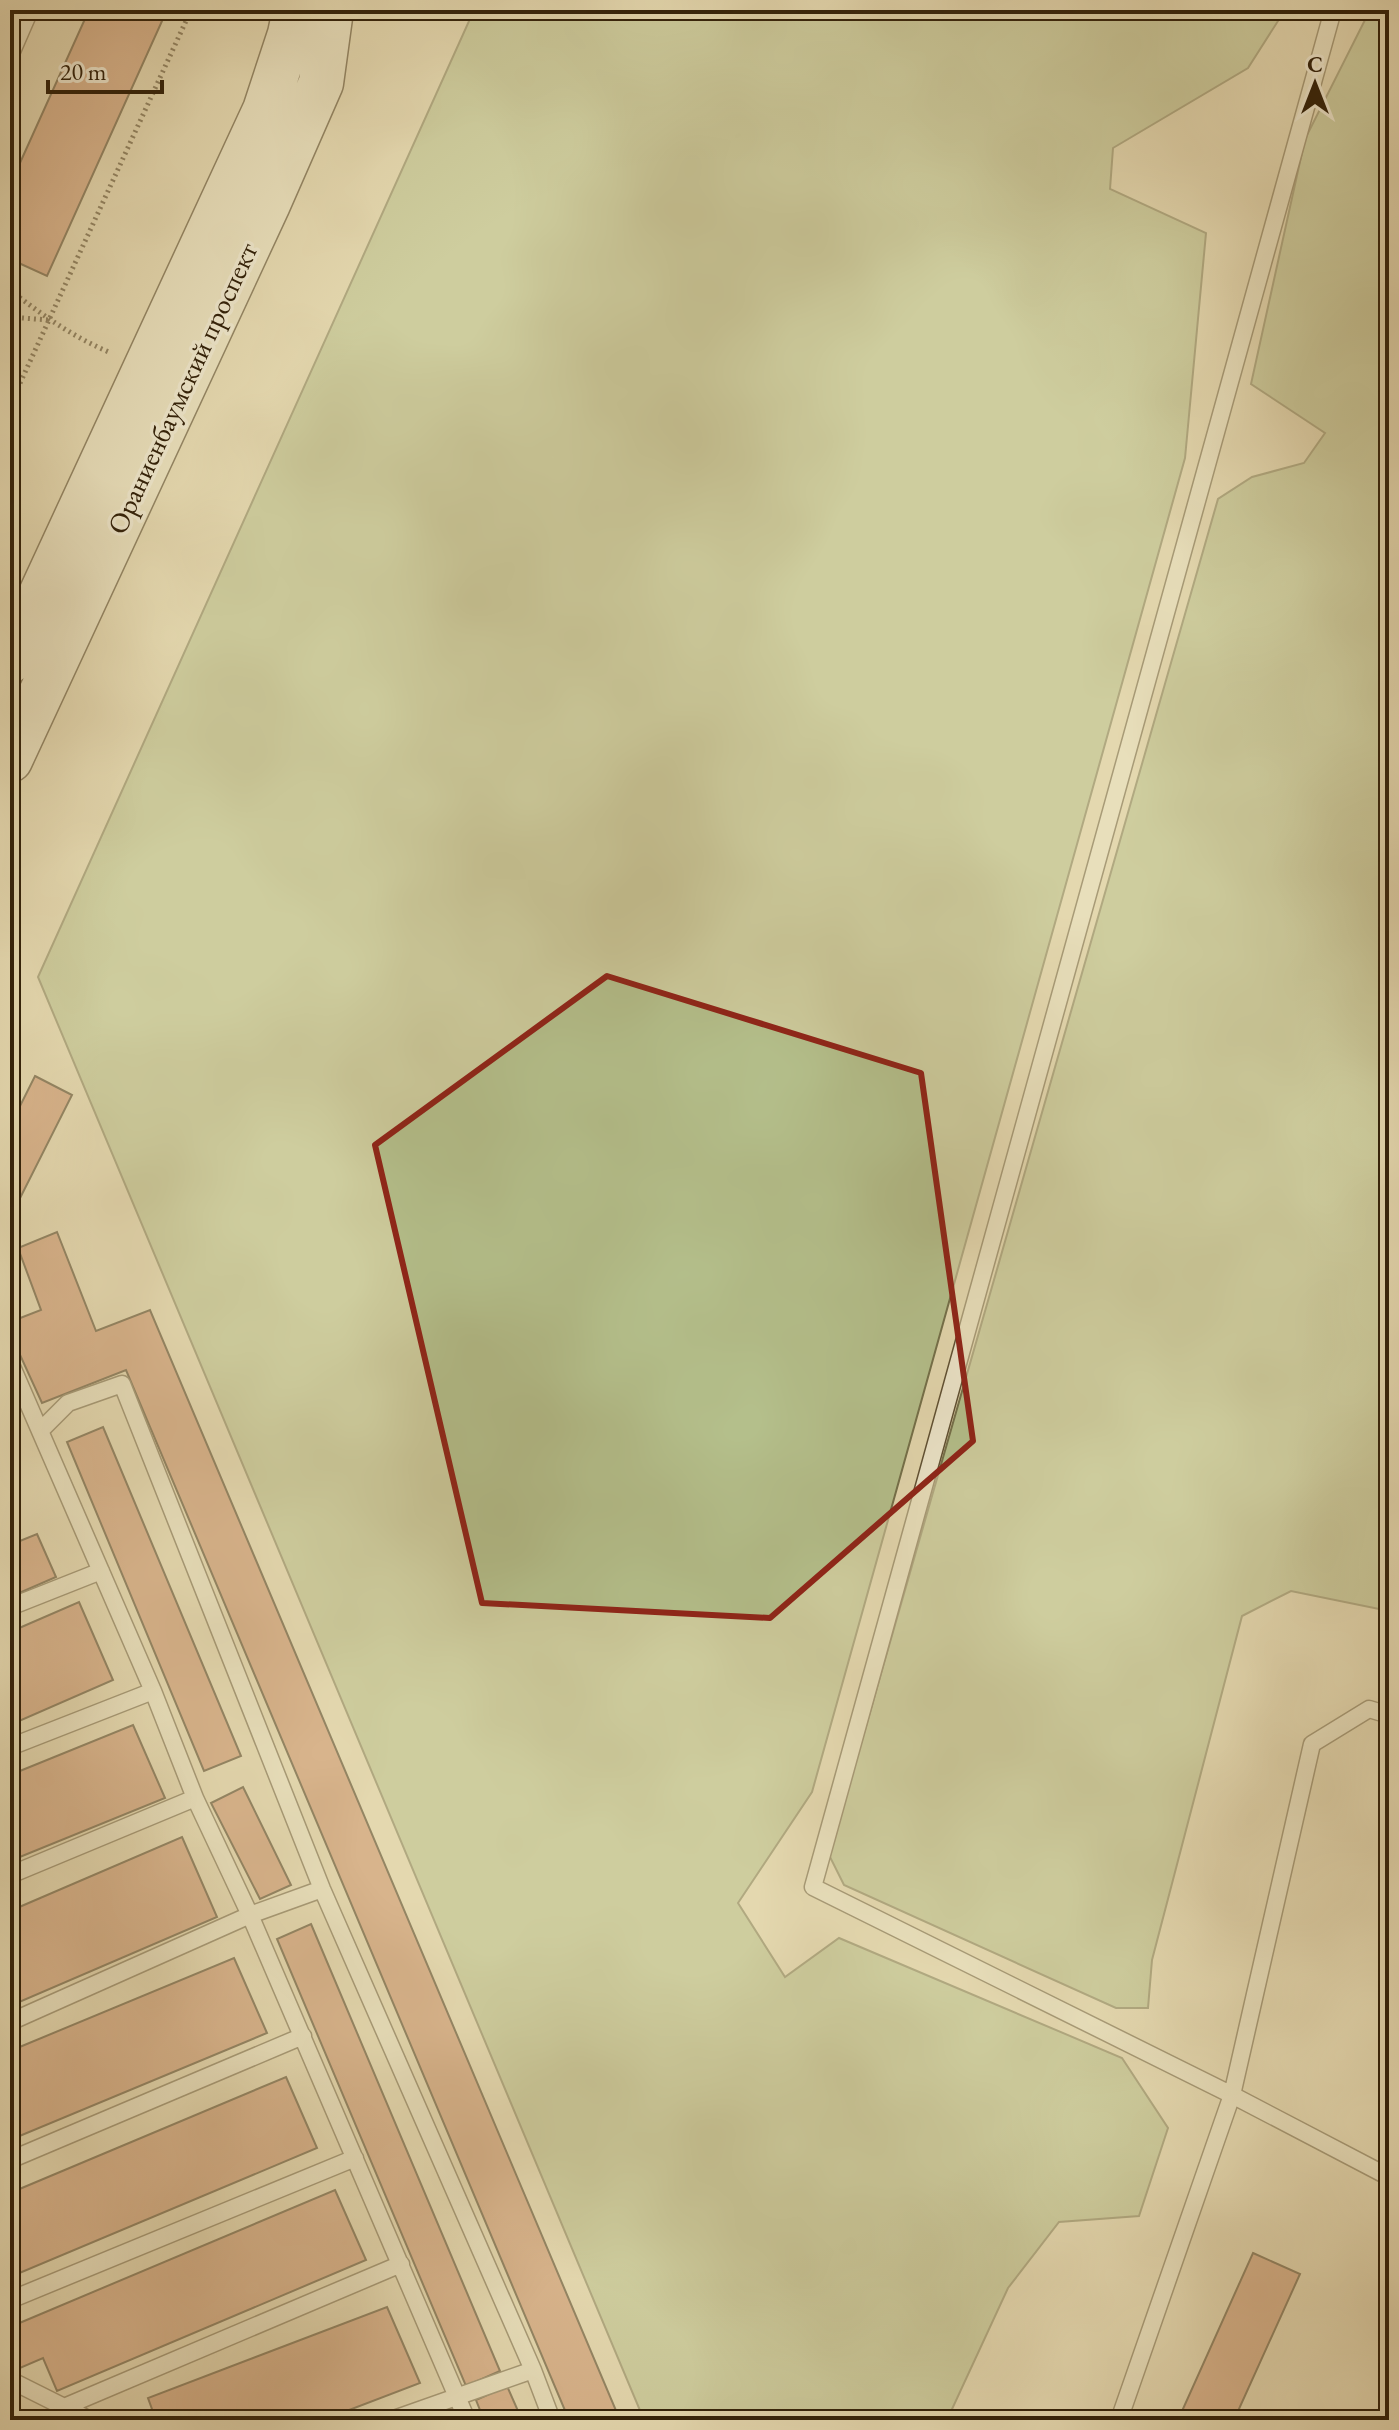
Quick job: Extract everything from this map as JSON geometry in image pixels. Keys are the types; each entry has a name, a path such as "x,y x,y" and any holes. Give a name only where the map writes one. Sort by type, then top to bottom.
{"main road":[{"name":"Ораниенбаумский проспект","path":"10,661 265,110 295,10"},
{"name":"Ораниенбаумский проспект","path":"10,760 321,83 331,10"}],"lane":[{"path":"10,56 30,10"},
{"path":"1333,10 813,1887 1232,2095 1389,2177"},
{"path":"10,1362 153,1691 195,1798 303,2036 467,2420"},
{"path":"40,1431 68,1403 122,1384 322,1889 533,2370 552,2420"},
{"path":"10,1607 101,1571"},
{"path":"10,1747 153,1691"},
{"path":"1119,2420 1232,2095 1312,1744 1369,1709 1389,1715"},
{"path":"10,1875 195,1798"},
{"path":"10,2022 250,1915 322,1889"},
{"path":"10,2160 303,2036"},
{"path":"10,2300 355,2158"},
{"path":"64,2407 401,2264"},
{"path":"391,2420 533,2370"},
{"path":"10,2380 90,2420"}],"path":[{"path":"10,405 191,10"},
{"path":"10,290 84,342 115,355"},
{"path":"10,317 49,320"}],"highlighted area":[{"path":"607,976 921,1073 973,1441 770,1618 482,1603 375,1145"}],"green space":[{"path":"474,10 1285,10 1248,68 1113,148 1110,189 1206,233 1185,458 812,1792 738,1903 785,1977 839,1938 1122,2058 1168,2128 1139,2216 1059,2222 1008,2288 947,2420 644,2420 38,977"},
{"path":"1370,10 1389,10 1389,1611 1291,1591 1242,1616 1152,1960 1148,2008 1116,2008 844,1885 829,1855 1218,499 1252,477 1304,463 1325,433 1251,384 1305,139"}],"building":[{"path":"89,10 167,10 47,276 10,259 10,185"},
{"path":"35,1076 72,1095 10,1218 10,1126"},
{"path":"57,1232 96,1331 150,1310 620,2420 569,2420 126,1370 42,1403 10,1333 10,1322 41,1310 18,1248"},
{"path":"103,1427 241,1756 204,1771 67,1442"},
{"path":"37,1534 56,1577 10,1597 10,1545"},
{"path":"79,1602 113,1680 10,1725 10,1632"},
{"path":"133,1725 165,1798 10,1861 10,1775"},
{"path":"243,1787 291,1885 260,1899 211,1803"},
{"path":"182,1837 217,1917 10,2006 10,1911"},
{"path":"311,1924 500,2371 466,2386 277,1939"},
{"path":"234,1958 267,2033 10,2140 10,2051"},
{"path":"286,2077 317,2148 10,2277 10,2193"},
{"path":"335,2190 366,2260 57,2391 43,2358 20,2368 10,2344 10,2327"},
{"path":"1253,2253 1300,2274 1234,2420 1178,2420"},
{"path":"387,2307 420,2383 323,2420 156,2420 148,2398"},
{"path":"507,2386 522,2420 484,2420 476,2400"},
{"path":"10,2408 33,2420 10,2420"}]}
